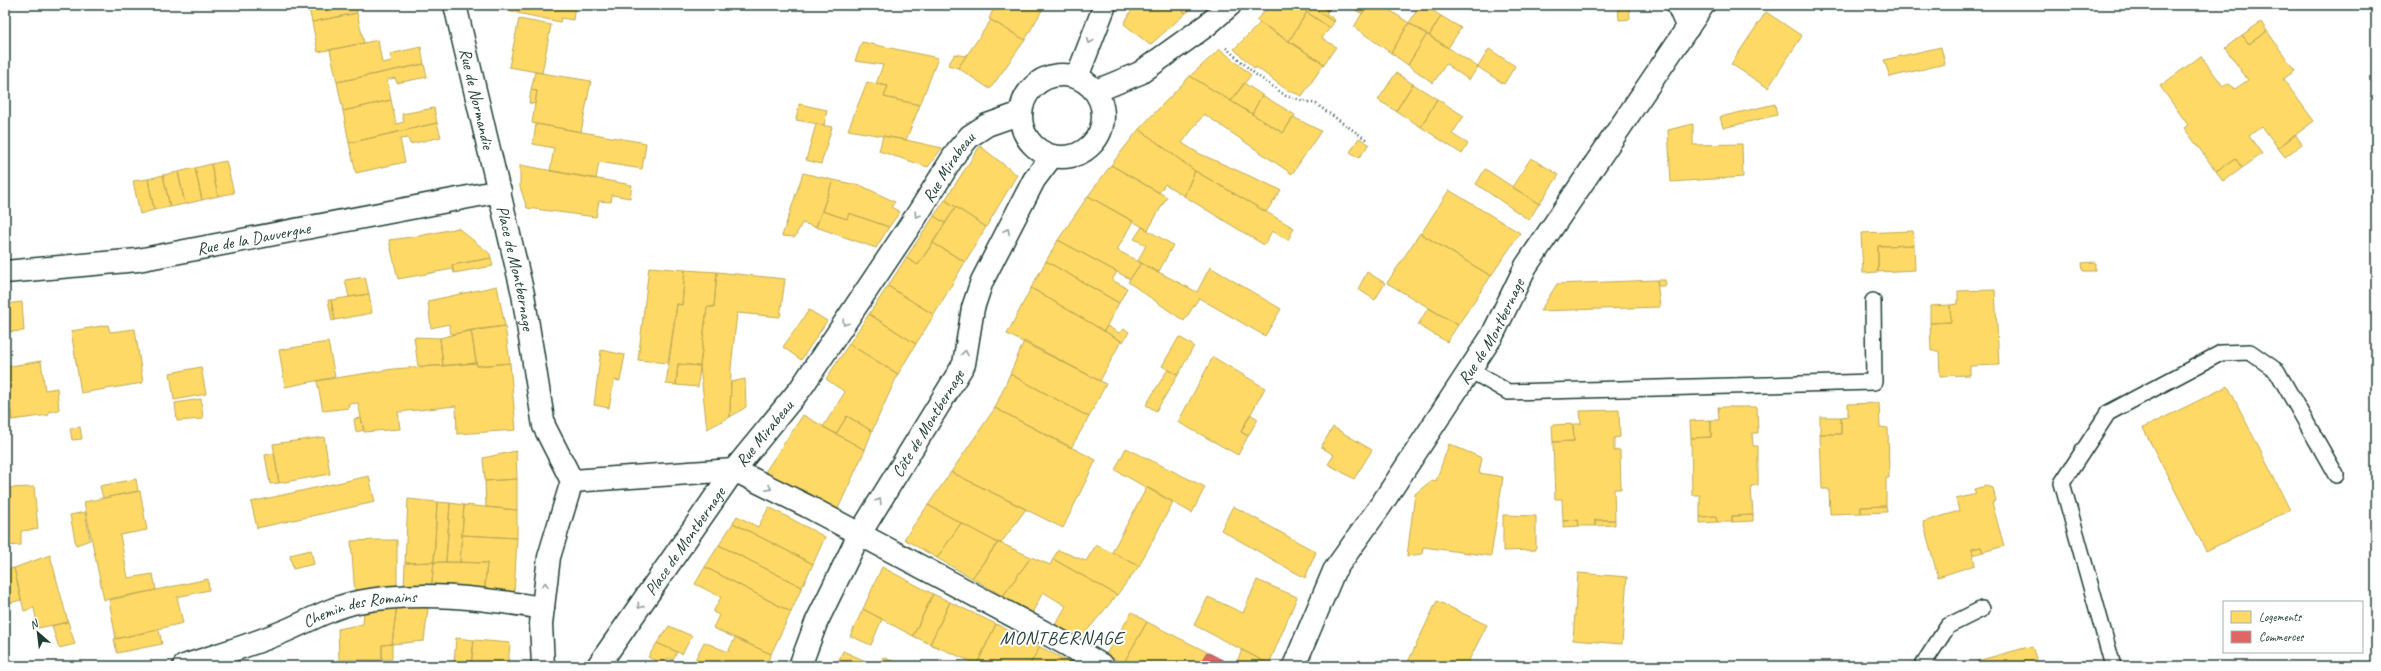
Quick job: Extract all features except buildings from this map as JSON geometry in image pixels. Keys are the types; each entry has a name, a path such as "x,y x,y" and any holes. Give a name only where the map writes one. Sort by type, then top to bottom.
{"street":[{"name":"Rue de Normandie","path":"455,5 500,192"},
{"path":"1077,77 1105,5"},
{"path":"1096,91 1140,73 1207,25 1230,5"},
{"path":"1678,5 1688,28"},
{"name":"Rue de Montbernage","path":"1294,666 1334,571 1381,505 1492,336 1526,266 1703,5"},
{"path":"1065,74 1077,77 1088,83 1096,91 1102,103 1104,115 1102,128 1096,139 1088,148 1077,155 1064,157 1052,156 1041,151 1026,136 1021,125 1021,113 1027,95 1040,81 1052,75 1065,74"},
{"name":"Rue Mirabeau","path":"1021,113 987,125 970,136 957,151 917,215 800,388 734,470 807,506 1066,644 1103,666"},
{"name":"Côte de Montbernage","path":"800,666 816,623 859,535 964,364 973,308 982,281 1034,180 1052,156"},
{"name":"Rue de la Dauvergne","path":"5,272 138,260 500,192"},
{"name":"Place de Montbernage","path":"500,192 523,294 544,426 572,480 734,470"},
{"name":"Place de Montbernage","path":"598,666 734,470"},
{"path":"543,666 541,624 549,557 572,480"},
{"name":"Chemin des Romains","path":"184,666 285,631 321,614 358,602 408,596 438,596 543,608"}],"lane":[{"path":"1470,370 1508,392 1874,382 1873,300"},
{"path":"2113,666 2062,483 2108,413 2221,353 2250,352 2277,371 2336,475"},
{"path":"1922,666 1948,626 1982,609"}],"path":[{"path":"1207,25 1225,47 1255,74 1286,96 1316,104 1367,140"}],"district":[{"name":"MONTBERNAGE","path":"1062,637"}]}
